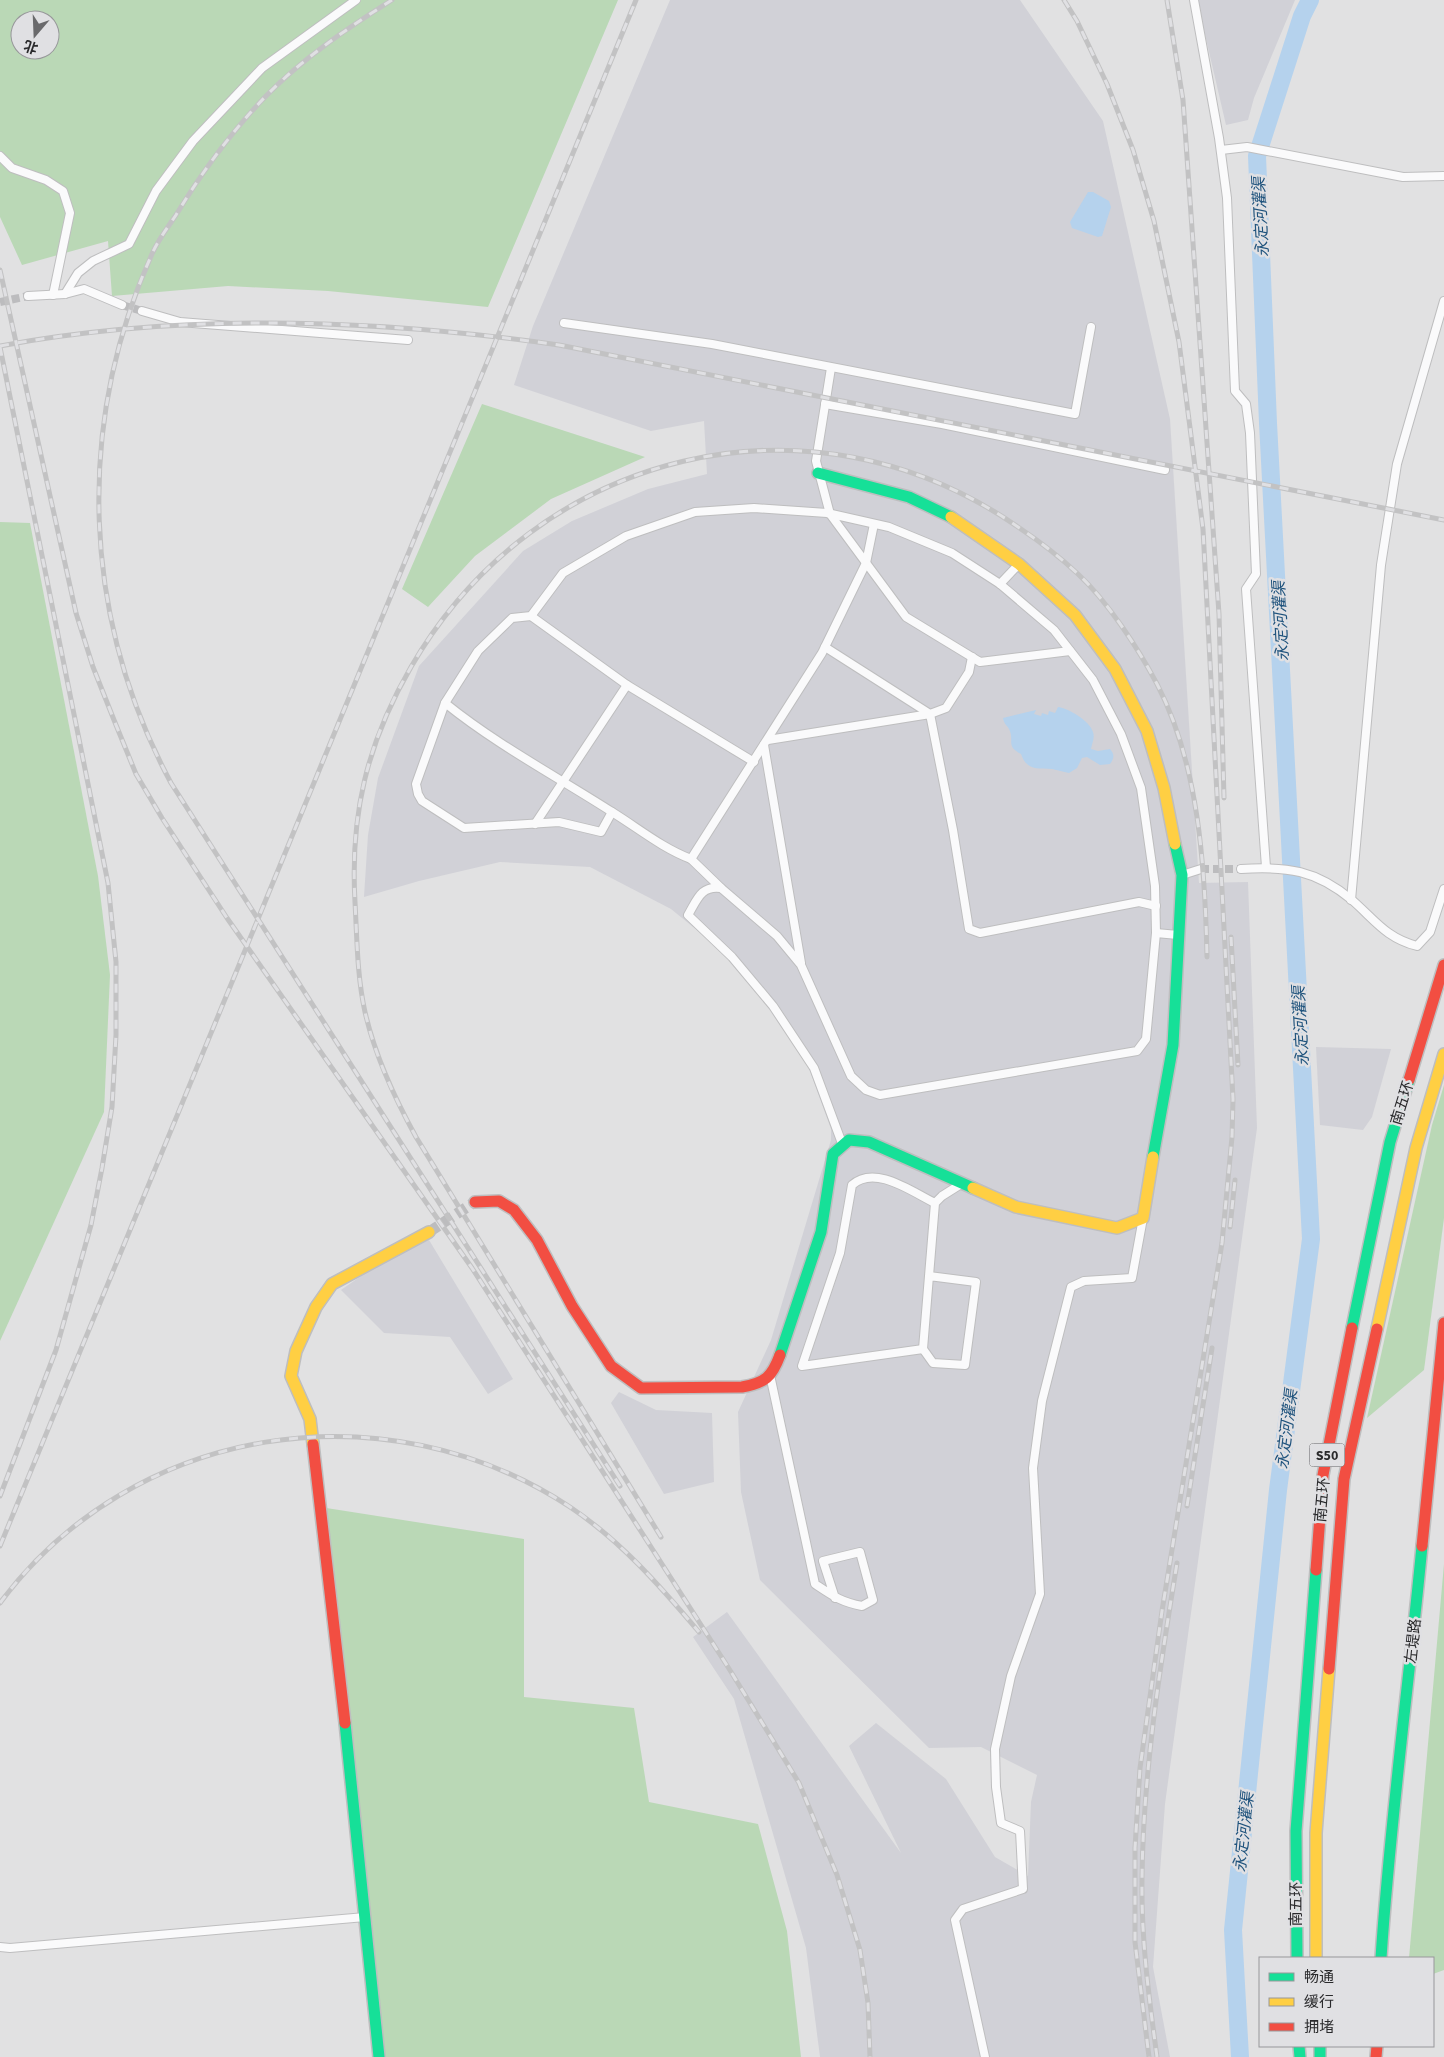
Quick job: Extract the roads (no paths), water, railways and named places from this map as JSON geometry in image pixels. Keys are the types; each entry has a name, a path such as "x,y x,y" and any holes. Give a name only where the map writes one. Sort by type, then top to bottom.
{"main road":[{"path":"475,1202 499,1201 514,1210 537,1240 572,1306 611,1366 641,1388 722,1386 742,1388 758,1384 774,1372 821,1232 834,1154 849,1140 869,1142 1016,1207 1117,1228 1143,1218 1173,1046 1182,874 1164,788 1147,731 1115,669 1075,615 1019,564 954,518 909,497 818,472"},
{"name":"南五环","path":"1297,1957 1296,1831 1323,1475 1390,1142 1444,965"},
{"name":"南五环","path":"1316,1957 1316,1833 1344,1479 1416,1148 1444,1054"},
{"path":"379,2057 332,1600 310,1418 292,1376 296,1351 306,1328 316,1307 332,1284 429,1232"},
{"name":"左堤路","path":"1381,1957 1387,1868 1406,1713 1444,1323"}],"street":[{"path":"65,294 78,273 129,244 156,191 193,141 262,68 356,0"},
{"path":"1194,0 1221,150 1227,198 1235,391 1246,404 1250,433 1256,574 1246,589 1266,868"},
{"path":"1221,150 1248,147 1403,177 1444,176"},
{"path":"0,156 12,168 46,180 63,191 70,213 53,295"},
{"path":"28,296 65,294 84,289 122,305"},
{"path":"1351,900 1381,565 1397,464 1444,301"},
{"path":"142,311 180,322 408,340"},
{"path":"564,323 712,344 1075,414 1091,327"},
{"path":"831,368 816,461 830,514 906,617 980,662 1070,651"},
{"path":"825,404 942,424 1165,470"},
{"path":"445,704 471,724 672,851 691,859 721,888 778,936 801,965 851,1076 866,1090 880,1095 1137,1051 1146,1039 1156,933 1156,906 1155,886 1141,788 1121,734 1093,680 1054,630 1000,584 952,553 874,524 830,514 754,508 695,512 626,536 563,573 531,616"},
{"path":"691,859 825,647 866,563 874,524"},
{"path":"1000,584 1019,564"},
{"path":"612,812 601,832 559,822 464,828 422,801 418,794 416,784 445,704 478,651 512,618 531,616 627,685 754,762"},
{"path":"825,647 930,714 970,929 980,933 1139,902 1156,906"},
{"path":"766,742 930,714 946,708 969,672 972,658"},
{"path":"535,824 627,685"},
{"path":"766,742 801,965"},
{"path":"1241,869 1266,868 1318,876 1351,900 1380,928 1401,942 1417,946 1430,932 1444,889"},
{"path":"1182,874 1202,869"},
{"path":"721,888 710,886 702,890 688,915 738,964 773,1006 814,1068 842,1146"},
{"path":"1156,933 1178,935"},
{"path":"923,1349 802,1366 840,1253 852,1185 858,1179 870,1176 887,1179 935,1203"},
{"path":"929,1276 976,1282 965,1365 933,1363 923,1349 929,1276 935,1203 942,1196 961,1184"},
{"path":"985,2057 955,1920 963,1909 1023,1889 1020,1831 1001,1823 996,1787 995,1749 1011,1676 1040,1594 1033,1468 1042,1401 1071,1287 1084,1281 1132,1278 1143,1218"},
{"path":"770,1375 815,1584 835,1598 840,1601 862,1606 873,1600 860,1552 823,1561 835,1598"},
{"path":"0,1947 10,1948 365,1917"}],"water":[{"path":"1088,192 1093,192 1109,201 1111,207 1102,236 1098,237 1072,228 1070,222"},
{"path":"1058,707 1073,712 1088,724 1094,734 1091,749 1098,751 1110,749 1113,756 1110,764 1100,765 1087,757 1082,758 1077,768 1069,773 1037,768 1026,763 1021,754 1013,748 1011,733 1003,718 1036,710 1034,714 1041,716 1042,713 1048,715 1049,711 1055,713"}],"waterway":[{"name":"永定河灌渠","path":"1240,2057 1233,1930 1278,1490 1311,1239 1268,423 1257,156 1302,16 1310,0"}],"tunnel":[{"path":"0,302 28,296"},
{"path":"122,305 142,311"},
{"path":"1201,869 1241,869"},
{"path":"429,1232 475,1202"}],"railway":[{"path":"392,0 311,56 266,96 241,124 196,183 154,249 127,319 110,386 101,453 99,521 106,588 120,654 141,720 171,783 620,1486"},
{"path":"0,1546 636,0"},
{"path":"1064,0 1077,21 1107,84 1133,150 1154,221 1179,342 1203,529 1233,1099 1232,1137 1222,1243 1162,1611 1140,1768 1135,1848 1135,1942 1149,2057"},
{"path":"1167,0 1183,100 1219,614 1224,798"},
{"path":"0,270 76,613 93,667 136,774 162,818 227,918 472,1268 728,1667 799,1783 837,1875 860,1950 868,2003 870,2057"},
{"path":"0,346 69,335 209,324 280,323 350,325 490,336 559,345 1444,520"},
{"path":"0,347 108,883 116,962 116,1035 112,1107 91,1225 56,1350 0,1496"},
{"path":"661,1537 416,1137 386,1076 365,1012 360,985 354,870 355,839 365,780 383,723 396,695 411,667 464,593 529,533 603,489 683,461 767,450 853,457 937,482 1018,527 1049,549 1071,568 1089,585 1111,612 1132,641 1157,684 1171,715 1191,782 1201,852 1207,957"},
{"path":"1231,937 1238,1065"},
{"path":"1230,1227 1235,1180"},
{"path":"1187,1506 1212,1348"},
{"path":"0,1603 55,1542 119,1495 190,1462 266,1442 343,1437 422,1445 498,1469 570,1507 589,1520 623,1549 699,1632"},
{"path":"1157,2057 1144,1946 1142,1901 1143,1839 1149,1760 1164,1641 1177,1563"}]}
